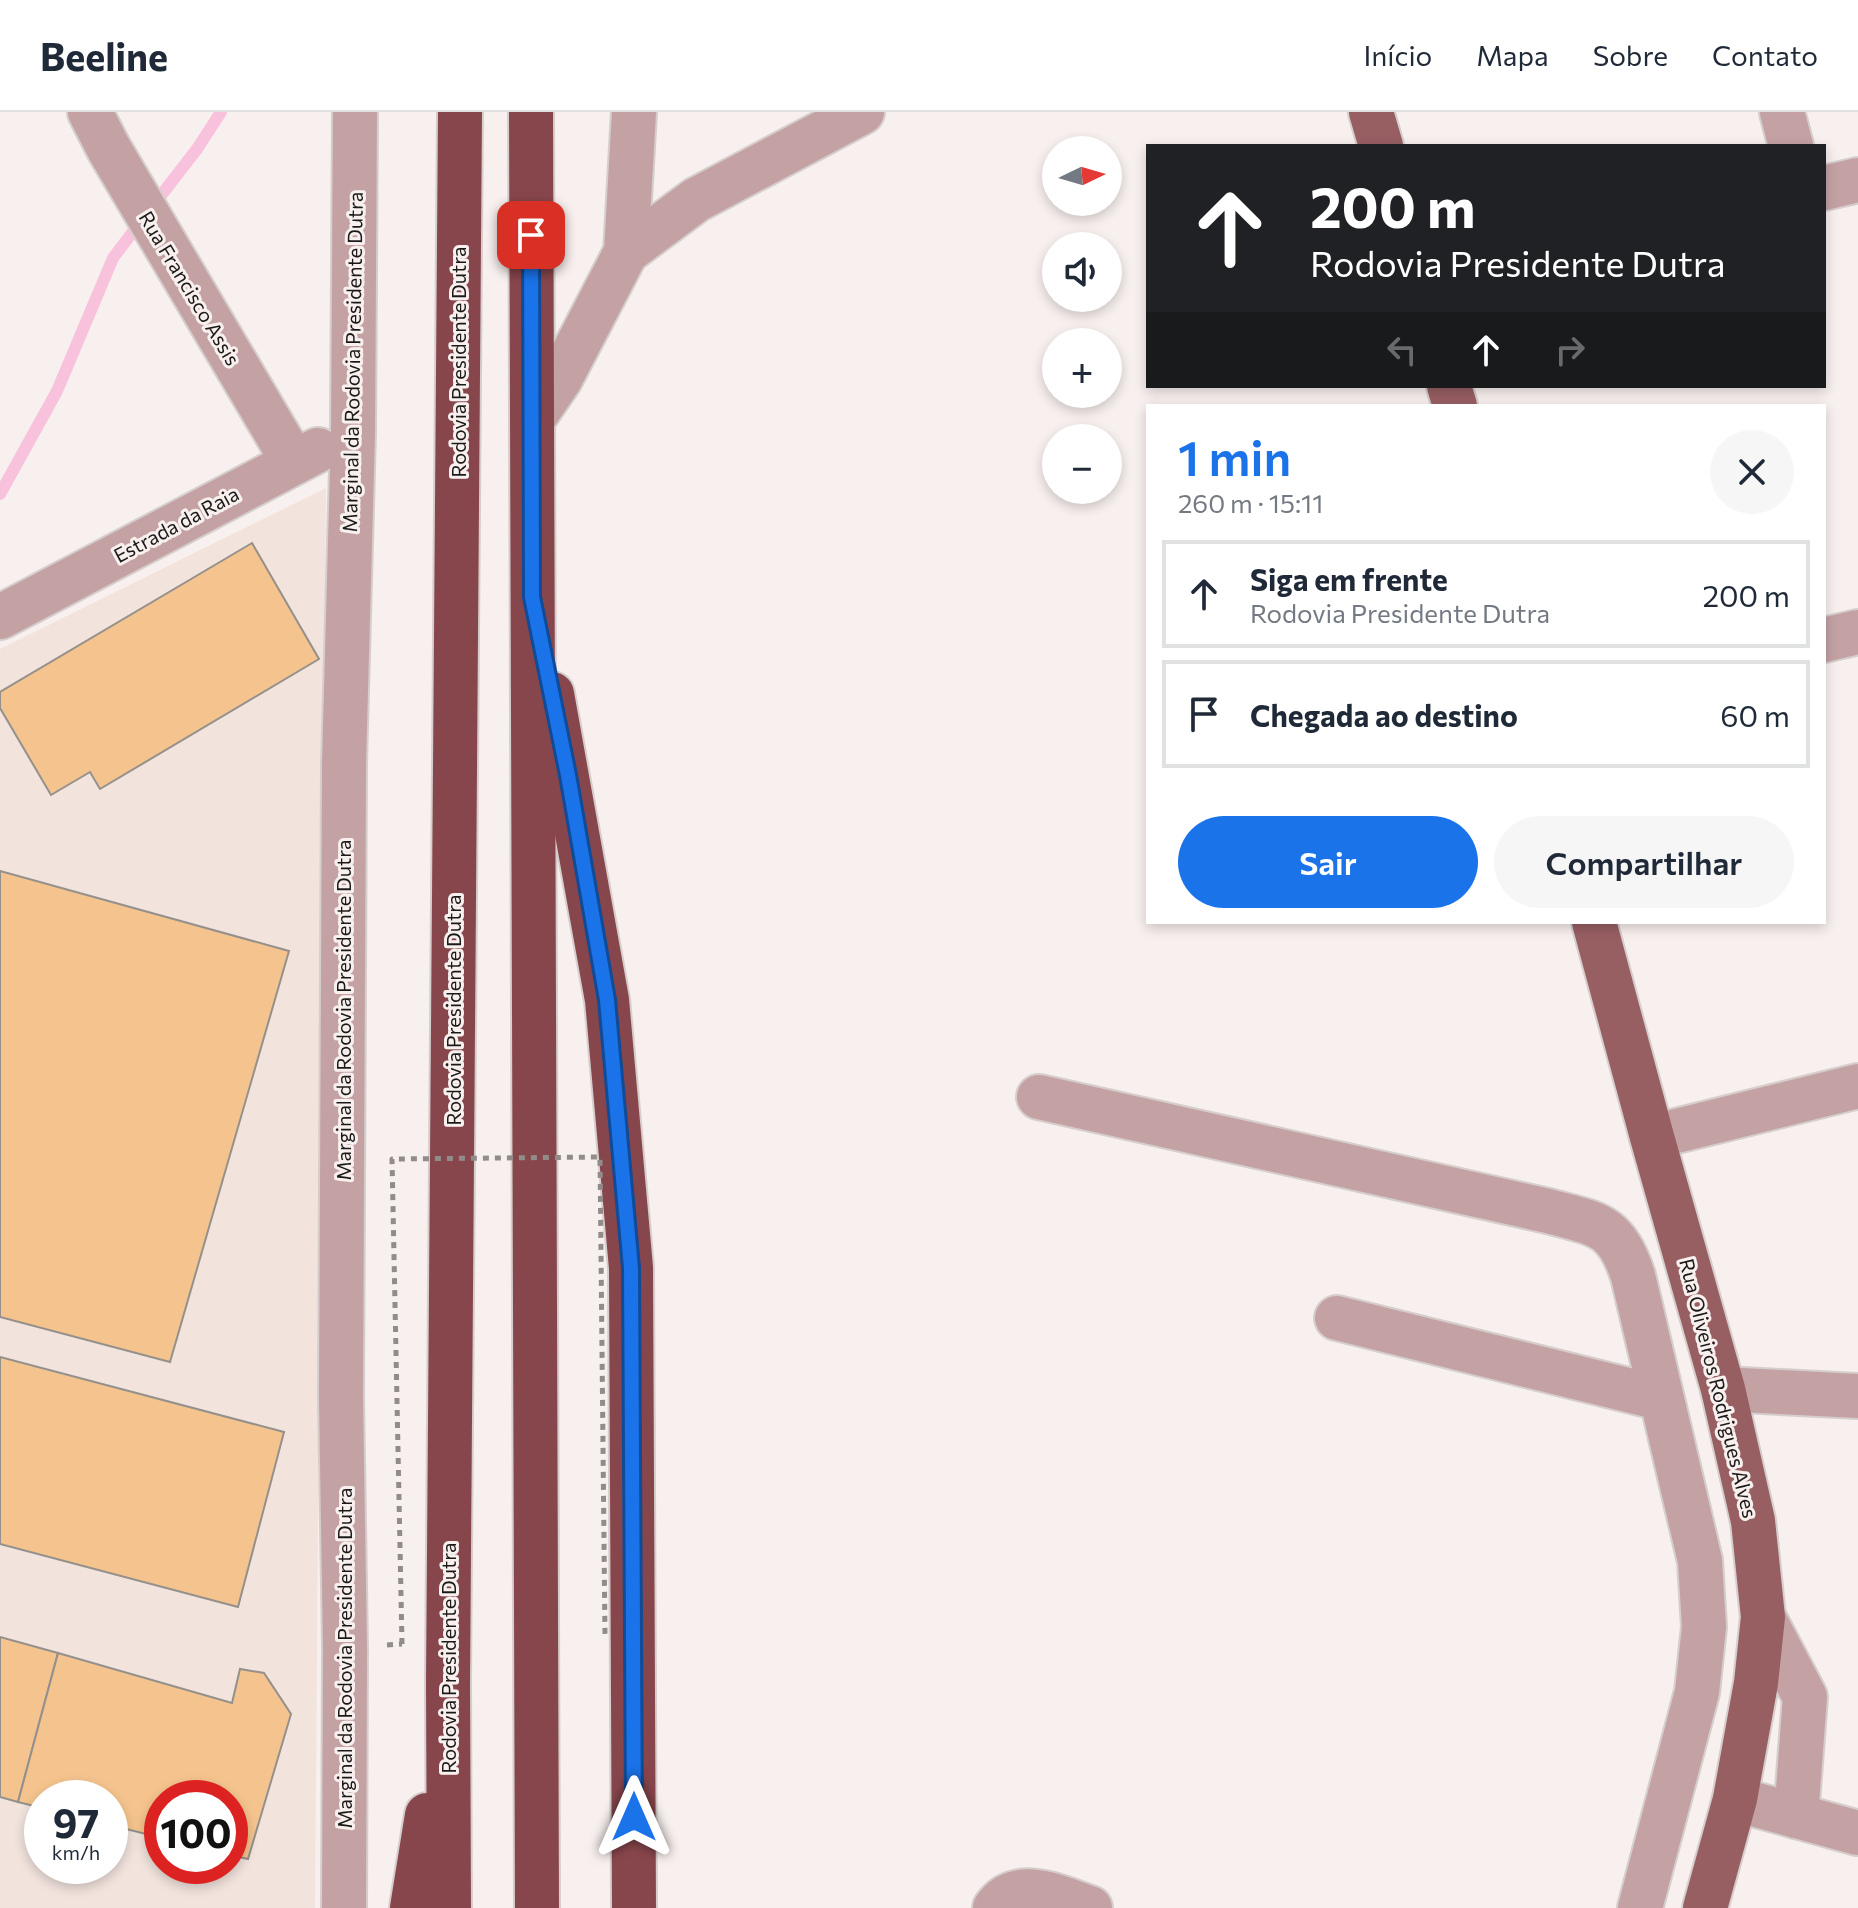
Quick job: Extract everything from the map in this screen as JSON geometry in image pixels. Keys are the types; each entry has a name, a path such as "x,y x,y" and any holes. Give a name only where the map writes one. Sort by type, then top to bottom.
{"highway":[{"name":"Rodovia Presidente Dutra","path":"449,1908 460,112"},
{"path":"531,112 537,1908"},
{"path":"532,597 568,775 607,1000 631,1268 634,1908"},
{"path":"412,1908 448,1683"}],"main road":[{"path":"1371,112 1380,144"},
{"name":"Rua Oliveiros Rodrigues Alves","path":"1595,924 1723,1389 1753,1521 1763,1617 1756,1683 1735,1799 1705,1908"}],"street":[{"name":"Marginal da Rodovia Presidente Dutra","path":"344,1908 345,1632 341,1382 344,826 353,433 355,112"},
{"path":"532,420 560,379 626,252 634,112"},
{"path":"626,252 696,200 862,112"},
{"path":"1782,112 1790,144"},
{"name":"Rua Francisco Assis","path":"99,130 293,461"},
{"path":"1826,188 1858,180"},
{"name":"Estrada da Raia","path":"0,617 293,461 353,433"},
{"path":"1826,640 1858,632"},
{"path":"1652,1137 1858,1086"},
{"path":"1039,1097 1595,1224 1613,1235 1626,1255 1700,1561 1704,1627 1697,1692 1640,1908"},
{"path":"1337,1318 1660,1398"},
{"path":"1723,1389 1858,1396"},
{"path":"1763,1617 1805,1697 1796,1816"},
{"path":"1735,1799 1858,1833"},
{"path":"995,1908 1010,1893 1026,1890 1090,1908"}],"path":[{"path":"402,1644 392,1159 600,1157 605,1637"}],"shaded area":[{"path":"326,488 315,1908 0,1908 0,649"}],"building":[{"path":"252,543 319,659 100,789 90,772 51,795 0,708 0,692"},
{"path":"0,871 289,951 170,1362 0,1317"},
{"path":"0,1357 284,1432 238,1607 0,1544"},
{"path":"0,1637 58,1653 18,1802 0,1797"},
{"path":"58,1653 232,1703 240,1669 264,1673 291,1714 248,1859 248,1780 144,1780 144,1834 128,1830 128,1780 24,1780 24,1804 18,1802"}],"waterway":[{"path":"152,207 221,112"},
{"path":"0,494 57,391 113,258 141,221"}],"route":[{"path":"531,235 532,597 568,775 607,1000 631,1268 634,1817"}]}
